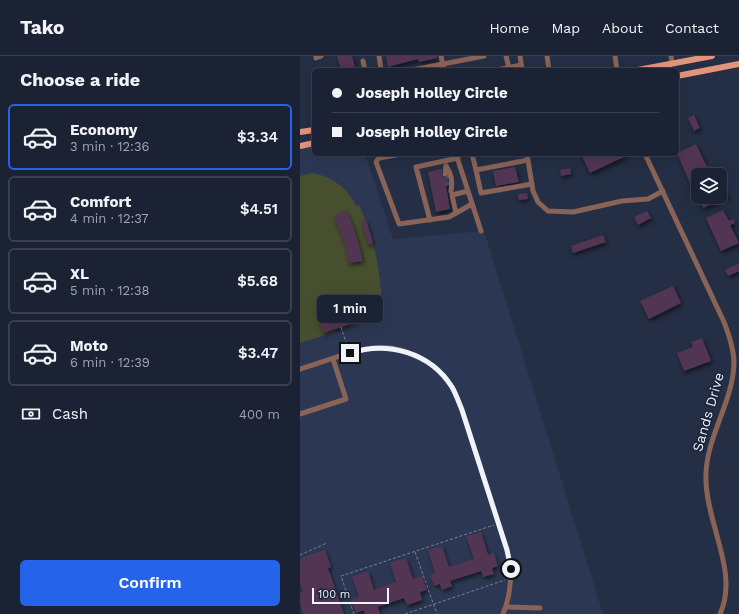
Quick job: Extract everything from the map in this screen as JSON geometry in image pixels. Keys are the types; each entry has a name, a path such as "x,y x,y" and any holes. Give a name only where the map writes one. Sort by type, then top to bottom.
{"main road":[{"path":"648,68 687,58 712,56"},
{"path":"679,76 739,64"},
{"path":"300,132 312,130"},
{"path":"300,146 312,143"}],"street":[{"path":"316,56 316,58 321,56"},
{"path":"379,56 381,68"},
{"path":"441,56 444,68"},
{"path":"422,68 443,64 453,59 484,56"},
{"path":"506,56 508,68 522,68 520,56"},
{"path":"547,56 549,68"},
{"path":"615,56 617,68"},
{"path":"671,56 672,63"},
{"path":"363,61 365,68"},
{"path":"390,156 379,158 376,162 397,222 401,225 449,217 472,204"},
{"path":"430,220 416,166 445,163 457,156 481,231"},
{"path":"472,156 482,193 532,184"},
{"path":"527,156 532,184 538,202 548,211 573,212 622,201 648,199 663,191"},
{"name":"Sands Drive","path":"646,156 724,322 732,348 734,364 729,395 710,448 706,470 709,500 722,530"},
{"path":"476,170 528,160"},
{"path":"445,163 446,174"},
{"path":"445,163 449,171 452,186 450,189 456,213"},
{"path":"450,189 468,191"},
{"path":"300,369 350,353 375,347 394,348 414,354 430,364 452,387 462,410 511,569 510,590 503,614"},
{"path":"300,414 346,398 333,359"},
{"path":"720,614 731,598"},
{"path":"506,607 540,608"}],"path":[{"path":"341,327 350,353"},
{"path":"354,614 341,576 498,523"},
{"path":"300,555 310,550 317,549 327,542"},
{"path":"415,552 436,614"},
{"path":"405,614 511,578"}],"shaded area":[{"path":"312,145 312,156 366,156 393,239 484,231 603,614 300,614 300,148"}],"green space":[{"path":"312,173 332,180 344,188 356,206 359,205 370,233 377,260 381,289 382,319 375,319 350,327 349,325 334,330 335,332 300,343 300,176"}],"building":[{"path":"337,56 352,56 355,67 340,68"},
{"path":"386,56 437,56 437,58 419,62 418,59 388,67"},
{"path":"694,115 700,128 694,131 688,118"},
{"path":"696,144 707,167 710,166 711,168 691,168 691,186 679,156 679,152"},
{"path":"582,156 626,156 590,173"},
{"path":"515,167 519,182 496,186 493,171"},
{"path":"570,168 571,174 561,176 560,170"},
{"path":"442,169 442,176 447,179 448,186 446,186 450,209 436,212 428,172"},
{"path":"527,193 528,199 519,200 518,194"},
{"path":"701,204 712,204 703,208"},
{"path":"346,210 355,231 363,261 349,263 345,244 334,216"},
{"path":"723,210 729,221 733,219 735,223 730,225 739,243 721,251 706,218"},
{"path":"647,211 651,218 638,225 634,217"},
{"path":"366,219 373,243 368,245 361,221"},
{"path":"603,235 606,242 573,253 571,246"},
{"path":"739,263 739,271 728,276 725,270"},
{"path":"673,286 681,303 649,319 640,301"},
{"path":"355,308 359,321 323,333 319,320"},
{"path":"702,338 711,361 684,371 677,353 693,347 691,342"},
{"path":"481,532 488,555 494,553 498,566 492,568 494,574 483,577 481,571 450,581 452,586 442,590 440,584 434,586 430,575 435,573 428,550 442,546 449,567 474,559 466,536"},
{"path":"325,550 331,567 328,568 344,614 303,614 300,604 300,593 303,592 300,584 300,558"},
{"path":"406,558 413,579 422,576 427,590 420,592 422,600 407,605 404,598 378,607 380,614 365,614 364,610 356,613 351,600 359,597 352,577 368,571 374,590 396,582 390,563"}],"tunnel":[{"path":"447,174 450,185"}],"route":[{"path":"350,353 375,347 394,348 414,354 430,364 452,387 462,410 507,550 511,569"}]}
